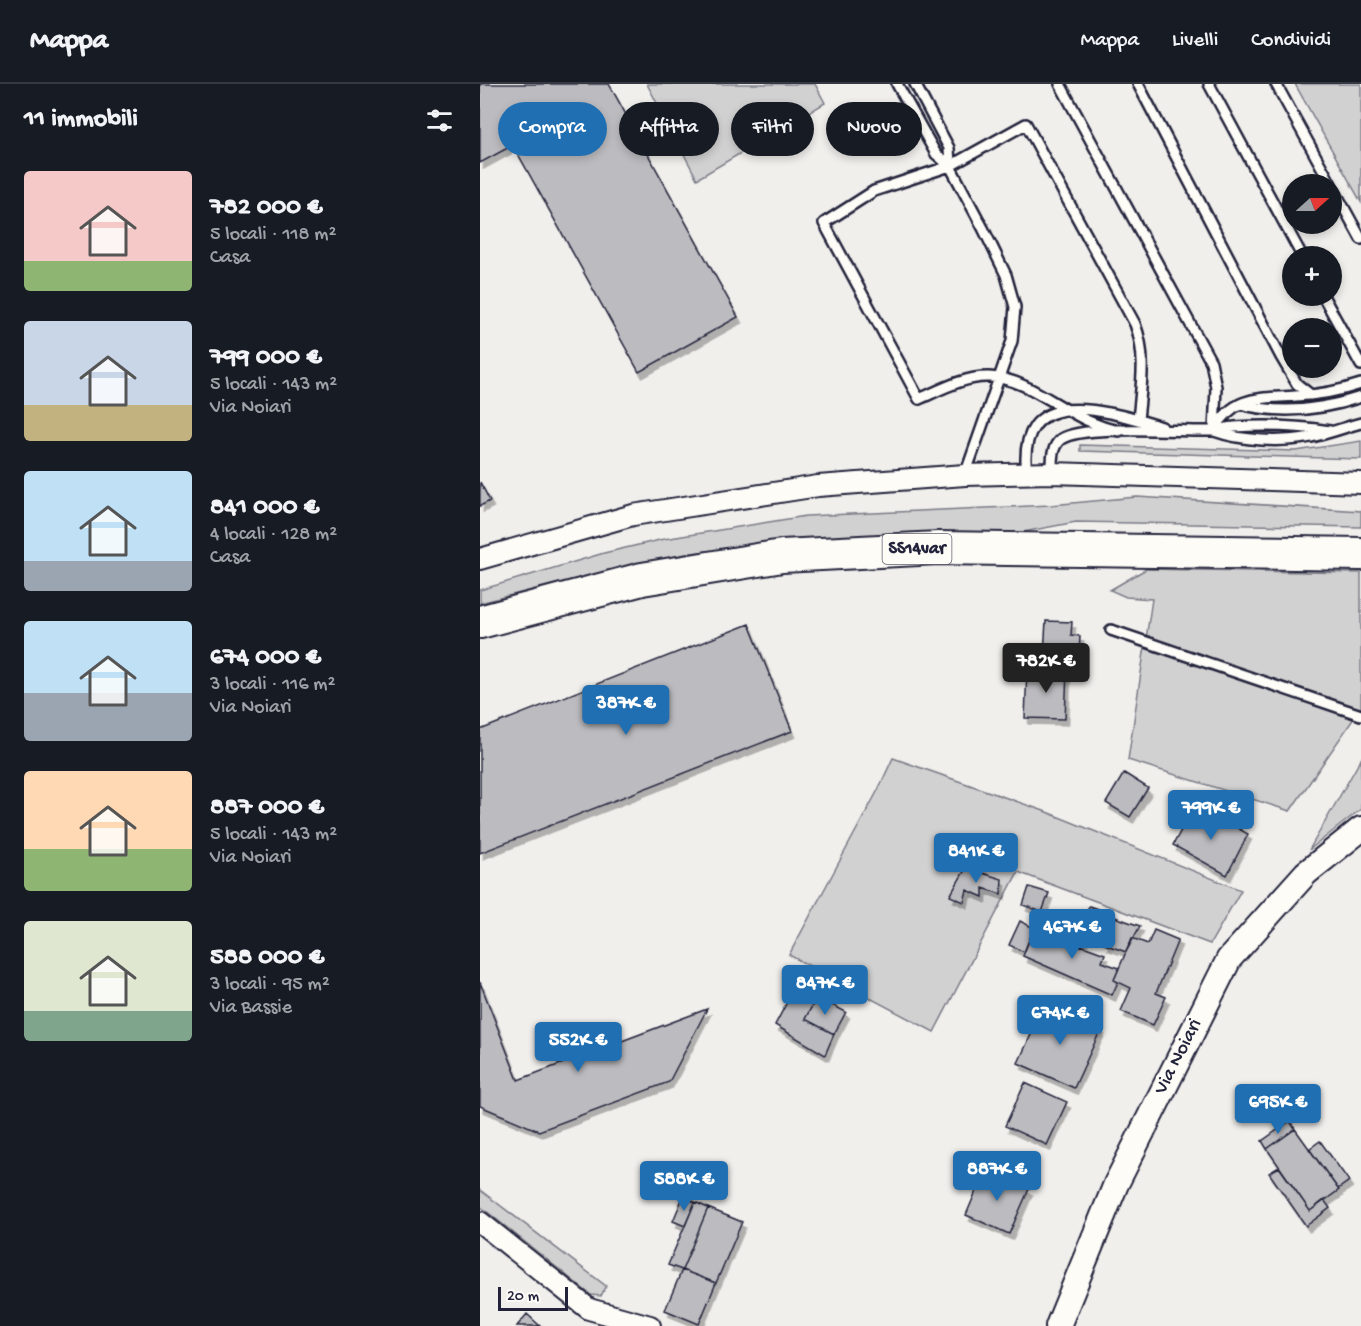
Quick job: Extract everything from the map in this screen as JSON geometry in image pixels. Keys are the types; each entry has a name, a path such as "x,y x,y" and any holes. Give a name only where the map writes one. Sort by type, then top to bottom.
{"highway":[{"name":"SS14var","path":"480,622 642,579 782,556 938,548 1361,554"}],"street":[{"path":"480,558 633,515 818,486 964,475 1052,473 1361,483"},
{"name":"Via Noiari","path":"1058,1326 1116,1184 1229,959 1306,873 1361,829"},
{"path":"480,1222 589,1309 650,1326"}],"lane":[{"path":"897,84 936,154 950,166 1006,275 1014,307 1012,341 964,475"},
{"path":"915,84 949,148 950,166"},
{"path":"1060,84 1211,362 1216,387 1214,431"},
{"path":"1138,84 1296,384 1311,395"},
{"path":"1209,84 1297,246"},
{"path":"1276,84 1326,174"},
{"path":"1119,431 1095,426 1016,381 998,378 987,377 959,382 918,399 824,223 874,191 950,166 1026,124 1136,324 1141,340 1143,364 1138,420"},
{"path":"1342,204 1361,239"},
{"path":"1329,306 1361,365"},
{"path":"1214,431 1224,414 1256,398 1311,395 1361,384"},
{"path":"1240,404 1274,410 1305,409 1340,404 1361,397"},
{"path":"1027,474 1025,442 1034,427 1046,416 1064,410 1090,408 1170,429"},
{"path":"1052,473 1052,455 1056,444 1062,438 1086,432 1170,429 1214,431 1231,427 1296,426 1330,431 1361,423"},
{"path":"1111,630 1361,715"}],"shaded area":[{"path":"647,84 815,84 825,103 814,110 814,102 731,102 731,156 736,156 697,179 685,156 719,156 719,102 656,102"},
{"path":"1295,84 1361,84 1361,202"},
{"path":"1361,441 1361,459 1080,451 1080,445 1296,451"},
{"path":"1137,497 1361,511 1361,527 1076,522 1023,532 831,538 691,553 626,566 480,603 480,590 604,553 664,539 806,516 1051,505"},
{"path":"1146,569 1361,573 1361,708 1290,811 1128,760 1152,599 1126,597 1110,590"},
{"path":"893,758 1044,811 1241,890 1210,944 1018,872 934,1032 789,955"},
{"path":"1361,759 1361,809 1309,850"},
{"path":"480,1190 606,1286 601,1296 591,1295 480,1206"}],"building":[{"path":"480,84 609,84 619,102 619,156 649,156 738,317 639,372 519,156 607,156 607,102 498,102 498,153 480,163"},
{"path":"480,482 490,501 480,506"},
{"path":"1046,621 1072,622 1071,635 1080,636 1078,671 1043,670"},
{"path":"749,624 792,731 480,853 480,730"},
{"path":"1027,669 1067,671 1065,719 1025,718"},
{"path":"1124,773 1148,788 1130,817 1106,803"},
{"path":"1192,810 1208,818 1211,813 1248,834 1227,875 1173,845"},
{"path":"966,868 1002,879 1001,894 983,888 983,897 967,890 964,902 950,896"},
{"path":"1029,887 1049,893 1042,912 1023,905"},
{"path":"1089,906 1104,911 1100,923 1084,918"},
{"path":"1115,917 1140,926 1126,952 1104,944"},
{"path":"1048,919 1087,932 1081,946 1043,932"},
{"path":"1020,921 1034,928 1024,952 1009,945"},
{"path":"1034,928 1105,954 1102,962 1119,968 1114,980 1118,982 1112,995 1023,956"},
{"path":"1154,930 1178,940 1156,993 1166,997 1153,1025 1121,1011 1131,988 1114,980 1132,938 1148,944"},
{"path":"480,982 518,1080 707,1009 669,1082 539,1131 480,1106"},
{"path":"796,985 817,997 805,1019 834,1034 825,1055 775,1025"},
{"path":"817,997 846,1012 834,1034 805,1019"},
{"path":"1045,1004 1101,1029 1074,1088 1018,1063"},
{"path":"1025,1083 1067,1102 1047,1145 1005,1126"},
{"path":"1290,1121 1295,1129 1267,1149 1262,1141"},
{"path":"1295,1129 1339,1190 1310,1211 1267,1149"},
{"path":"1320,1141 1349,1181 1338,1189 1309,1149"},
{"path":"1279,1167 1310,1211 1324,1200 1330,1208 1306,1226 1269,1173"},
{"path":"985,1170 1029,1189 1009,1234 966,1215"},
{"path":"683,1197 695,1202 685,1226 673,1221"},
{"path":"695,1202 708,1208 682,1270 668,1265"},
{"path":"708,1208 742,1222 716,1283 682,1270"},
{"path":"682,1270 716,1283 699,1324 665,1310"},
{"path":"527,1314 540,1326 517,1326"}]}
